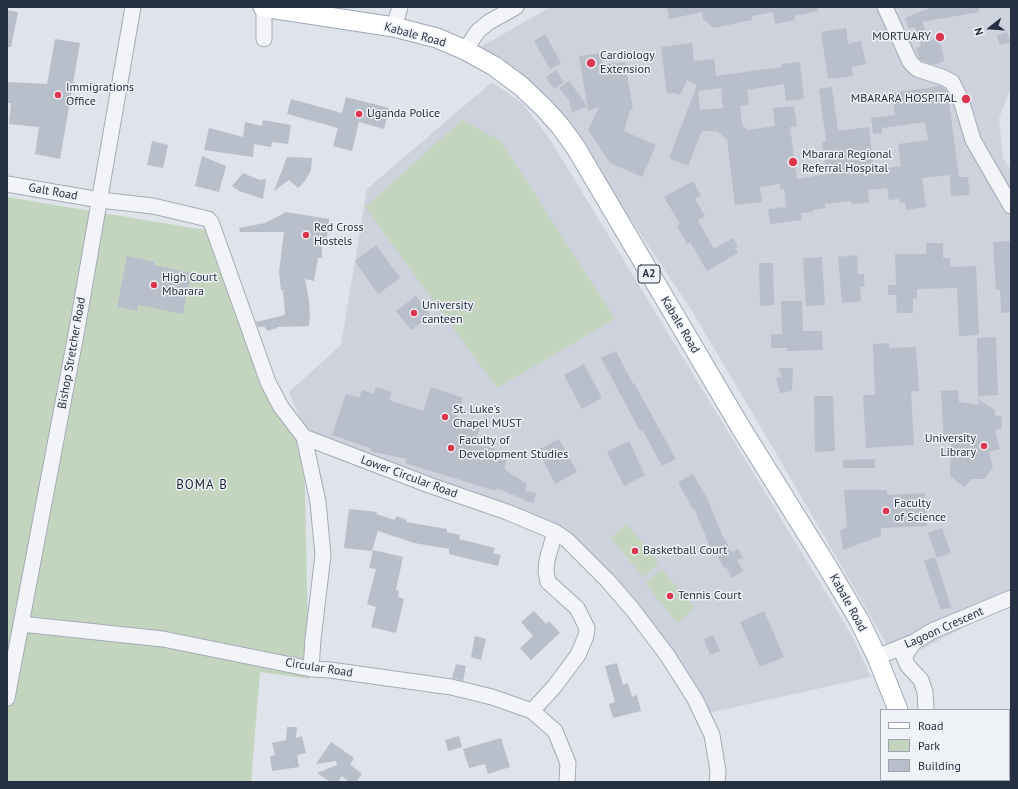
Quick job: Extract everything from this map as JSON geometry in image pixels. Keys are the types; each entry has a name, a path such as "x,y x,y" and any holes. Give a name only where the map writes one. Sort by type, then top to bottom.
{"main road":[{"name":"Kabale Road","path":"263,7 394,27 437,38 465,50 494,66 521,86 545,109 561,127 576,148 741,428 859,620 898,709"}],"street":[{"name":"Bishop Stretcher Road","path":"7,698 77,330 133,7"},
{"path":"263,7 264,39"},
{"path":"394,27 400,7"},
{"path":"465,50 478,31 489,22 516,7"},
{"path":"885,7 910,62 917,69 942,77 952,82 961,100 973,140 1011,206"},
{"name":"Galt Road","path":"7,184 100,200"},
{"path":"100,200 153,206 208,219 211,222 268,382 281,407 304,437 318,502 323,556 313,638 311,669"},
{"name":"Lower Circular Road","path":"304,437 429,485 507,512 555,532 567,540 608,581 633,610 667,655 695,699 712,735 718,771 717,782"},
{"path":"532,711 554,687 578,655 587,632 587,628 577,608 548,582 546,572 547,560 555,532"},
{"name":"Lagoon Crescent","path":"876,657 914,642 932,631 1011,598"},
{"name":"Circular Road","path":"21,624 163,639 311,669 330,670 451,687 492,697 532,711 555,731 568,763 567,782"},
{"path":"914,642 904,657 908,666 921,680 925,692 926,709"}],"shaded area":[{"path":"550,7 1011,7 1011,88 999,118 1003,158 1011,170 1011,603 897,662 692,311 581,145 479,48"},
{"path":"492,82 523,104 551,141 852,636 871,677 708,713 586,549 323,442 301,421 289,392 341,345 367,189"}],"green space":[{"path":"462,120 501,141 615,319 497,388 365,207"},
{"path":"7,197 211,231 304,444 309,679 260,672 251,782 7,782"},
{"name":"Basketball Court","path":"627,524 659,563 643,577 611,538"},
{"name":"Tennis Court","path":"662,569 695,608 677,623 645,583"}],"building":[{"path":"667,7 818,7 818,11 794,16 795,20 775,24 773,12 752,16 752,20 714,28 703,19 702,12 669,19"},
{"path":"932,7 979,7 979,12 922,22 929,41 938,38 943,53 944,61 934,65 920,60 916,48 921,46 915,27 909,29 905,18"},
{"path":"7,10 18,12 11,47 7,47"},
{"path":"846,28 848,44 861,41 866,64 851,67 853,76 828,79 821,32"},
{"path":"1007,32 1010,42 1000,45 997,36"},
{"path":"545,34 561,63 550,69 534,41"},
{"path":"55,39 80,43 60,159 35,154 39,127 9,124 11,103 7,103 7,82 47,84"},
{"path":"692,43 694,61 714,59 716,76 782,67 782,64 800,62 804,99 786,101 784,84 747,90 749,105 740,106 742,124 747,130 775,126 773,108 794,106 797,126 790,127 797,179 826,174 822,142 826,141 819,89 832,87 838,131 869,127 874,170 901,166 898,144 928,140 925,122 882,128 882,133 873,134 871,118 895,115 892,93 941,86 945,89 948,95 959,177 968,177 970,195 951,196 950,175 922,178 926,207 906,210 905,202 900,203 899,199 889,200 887,188 868,190 869,203 851,204 851,201 825,204 825,208 813,210 813,212 801,213 802,220 770,224 768,209 786,207 784,189 780,190 780,184 760,187 762,202 735,205 727,139 716,131 702,131 688,166 669,158 697,85 687,80 680,95 674,93 667,94 661,47","holes":["721,88 723,108 700,110 698,91"]},
{"path":"601,53 603,65 625,62 633,110 630,110 624,131 656,145 642,177 610,163 588,130 599,107 588,111 579,56"},
{"path":"556,70 564,82 554,89 546,77"},
{"path":"569,81 587,107 572,112 569,100 559,88"},
{"path":"346,97 389,108 384,129 359,122 352,151 333,146 338,128 287,114 291,99 342,113"},
{"path":"263,120 291,125 288,144 272,142 271,147 254,144 253,157 204,150 209,128 243,137 245,122 262,126"},
{"path":"152,141 168,145 163,168 147,165"},
{"path":"202,156 226,166 219,192 195,186"},
{"path":"287,157 312,158 311,170 305,181 298,188 289,180 274,191"},
{"path":"243,173 260,180 266,179 263,199 239,191 232,186"},
{"path":"693,181 701,196 695,199 705,216 698,220 714,249 733,238 738,246 735,248 738,253 707,271 690,242 687,244 677,226 680,224 664,197"},
{"path":"286,212 329,219 328,230 326,242 322,241 322,258 318,258 314,281 305,279 309,300 309,326 277,327 267,331 265,327 258,327 256,322 285,315 283,290 281,290 279,271 284,232 240,232 239,228 265,223"},
{"path":"1011,241 1011,312 1001,313 1000,290 996,290 993,242"},
{"path":"926,243 943,243 943,258 950,258 950,267 976,266 979,335 959,336 957,288 917,289 917,299 913,298 913,313 897,313 896,295 888,295 888,285 896,285 895,254 926,254"},
{"path":"376,245 400,278 378,294 355,261"},
{"path":"857,255 858,274 864,274 865,287 860,287 861,301 842,303 838,257"},
{"name":"High Court Mbarara","path":"127,256 155,262 154,265 191,273 183,314 138,305 137,311 117,307"},
{"path":"822,257 825,305 806,306 803,258"},
{"path":"759,263 773,263 774,305 760,306"},
{"name":"University canteen","path":"416,296 431,316 411,330 396,311"},
{"path":"781,301 802,301 803,331 822,331 823,350 787,351 787,348 771,348 771,334 782,334"},
{"path":"996,337 998,395 978,396 977,338"},
{"path":"889,343 889,348 916,347 919,391 911,391 914,445 866,448 863,395 875,395 873,344"},
{"path":"616,351 676,459 662,466 642,429 640,431 601,358"},
{"path":"584,364 602,398 582,409 564,375"},
{"path":"778,368 793,368 792,391 780,393 776,378 782,377"},
{"path":"376,387 392,392 389,400 423,411 431,387 463,398 457,417 481,425 475,442 509,454 504,469 527,484 525,491 536,493 534,503 525,501 497,488 496,491 405,463 407,459 373,452 370,448 332,435 346,394 359,398 362,390 374,394"},
{"name":"University Library","path":"958,390 959,402 979,405 978,399 995,410 995,415 1002,417 1001,429 995,430 1000,449 989,452 993,468 984,479 972,479 964,487 950,476 951,441 944,442 941,391"},
{"path":"814,396 833,396 835,451 815,452"},
{"path":"559,439 577,472 555,484 538,450"},
{"path":"629,441 645,475 624,486 607,452"},
{"path":"875,459 875,468 843,468 843,460"},
{"path":"693,474 708,500 722,535 732,552 738,549 743,558 737,560 743,571 732,578 726,567 724,568 712,546 710,547 694,508 692,508 678,482"},
{"name":"Faculty of Science","path":"844,490 886,490 888,495 925,493 927,526 881,528 881,536 843,550 840,530 847,528"},
{"path":"349,509 377,512 376,514 395,520 396,516 407,520 406,522 447,529 447,532 460,535 459,539 495,548 493,553 501,555 498,566 449,554 449,549 414,543 378,531 372,551 344,548"},
{"path":"942,528 951,553 937,558 928,533"},
{"path":"373,550 403,557 396,590 399,591 398,597 404,599 396,633 371,627 376,607 367,604 376,569 369,568"},
{"path":"935,557 951,607 941,610 924,561"},
{"path":"534,611 546,624 549,621 560,633 531,660 520,648 533,636 521,622"},
{"path":"764,611 784,657 760,667 740,622"},
{"path":"713,635 720,651 710,655 704,639"},
{"path":"475,636 486,639 481,660 471,657"},
{"path":"617,663 623,685 628,683 632,697 637,695 641,711 613,718 609,704 615,702 605,666"},
{"path":"456,664 466,666 463,681 452,678"},
{"path":"287,727 297,727 296,738 302,736 306,753 297,755 299,767 272,771 270,756 275,755 272,743 286,740"},
{"path":"459,736 462,747 448,751 445,740"},
{"path":"501,738 510,767 488,774 485,764 469,768 463,749"},
{"path":"331,742 354,758 350,764 362,774 356,782 349,782 342,776 338,782 330,782 317,773 337,765 336,761 316,764"}],"place":[{"name":"MORTUARY","path":"940,37"},
{"name":"Cardiology Extension","path":"591,63"},
{"name":"Immigrations Office","path":"58,95"},
{"name":"MBARARA HOSPITAL","path":"966,99"},
{"name":"Uganda Police","path":"359,114"},
{"name":"Mbarara Regional Referral Hospital","path":"793,162"},
{"name":"Red Cross Hostels","path":"306,235"},
{"name":"High Court Mbarara","path":"154,285"},
{"name":"University canteen","path":"414,313"},
{"name":"St. Luke's Chapel MUST","path":"445,417"},
{"name":"University Library","path":"984,446"},
{"name":"Faculty of Development Studies","path":"451,448"},
{"name":"Faculty of Science","path":"886,511"},
{"name":"Basketball Court","path":"635,551"},
{"name":"Tennis Court","path":"670,596"}],"district":[{"name":"BOMA B","path":"202,485"}]}
